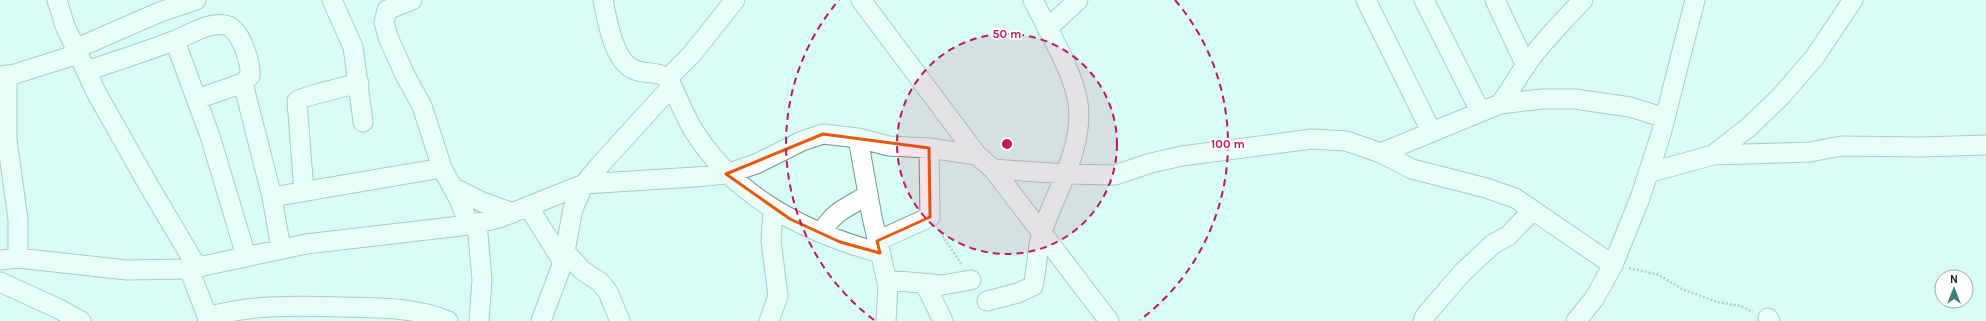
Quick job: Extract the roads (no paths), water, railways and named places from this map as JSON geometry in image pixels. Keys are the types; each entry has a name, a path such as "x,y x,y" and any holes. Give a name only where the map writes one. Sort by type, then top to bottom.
{"street":[{"path":"57,0 86,71 193,268 208,319 236,309 294,314 395,309 425,314 448,321"},
{"path":"196,0 160,12 77,51 4,76 7,140 18,220 9,259 127,270 193,268 306,244 473,224 521,209 584,184 726,174 756,164 815,136 826,134 858,138 889,146 929,148 977,155"},
{"path":"332,0 350,39 359,83 363,122"},
{"path":"412,0 390,8 385,14 384,22 388,37 405,75 422,106 442,168 473,224 482,280 478,321"},
{"path":"603,0 615,47 621,59 633,70 656,72 670,82 692,128 726,174 741,187 773,208 790,218 840,242 878,247 930,217 929,148"},
{"path":"541,321 564,257 568,230 574,209 584,184 628,136 734,0"},
{"path":"861,0 977,155 993,169 1109,321"},
{"path":"987,300 1018,293 1033,286 1042,233 1066,174 1079,124 1078,103 1072,80 1032,0"},
{"path":"1047,29 1078,0"},
{"path":"1366,0 1432,131"},
{"path":"1424,0 1480,111"},
{"path":"1495,0 1526,66"},
{"path":"1500,104 1517,83 1526,66 1551,34 1583,0"},
{"path":"1576,321 1594,299 1613,265 1640,198 1665,118 1695,0"},
{"path":"1713,155 1750,126 1782,95 1814,58 1853,0"},
{"path":"86,71 175,41 203,28 215,25 227,25 234,28 245,50 250,70 249,78 243,83 197,99"},
{"path":"175,41 197,99 228,191 246,256"},
{"path":"243,83 272,197 281,249"},
{"path":"304,192 297,101 302,97 327,93 359,83"},
{"path":"1381,153 1500,104 1542,99 1575,99 1630,107 1665,118"},
{"path":"858,138 878,247 887,280 886,321"},
{"path":"993,169 1066,174 1115,175 1151,163 1182,156 1312,139 1346,141 1381,153 1412,169 1486,188 1515,198 1613,265"},
{"path":"1648,173 1713,155 1810,152 1841,146 1920,147 1986,145"},
{"path":"272,197 442,168"},
{"path":"452,187 478,201 521,209 564,257 600,282 608,292 620,321"},
{"path":"822,233 829,220 835,214 868,195"},
{"path":"769,321 778,296 771,241 773,208"},
{"path":"1423,321 1425,316 1462,273 1493,244 1508,236 1532,211"},
{"path":"887,280 942,285 971,280"},
{"path":"0,282 59,309 81,321"},
{"path":"925,284 943,321"}]}
